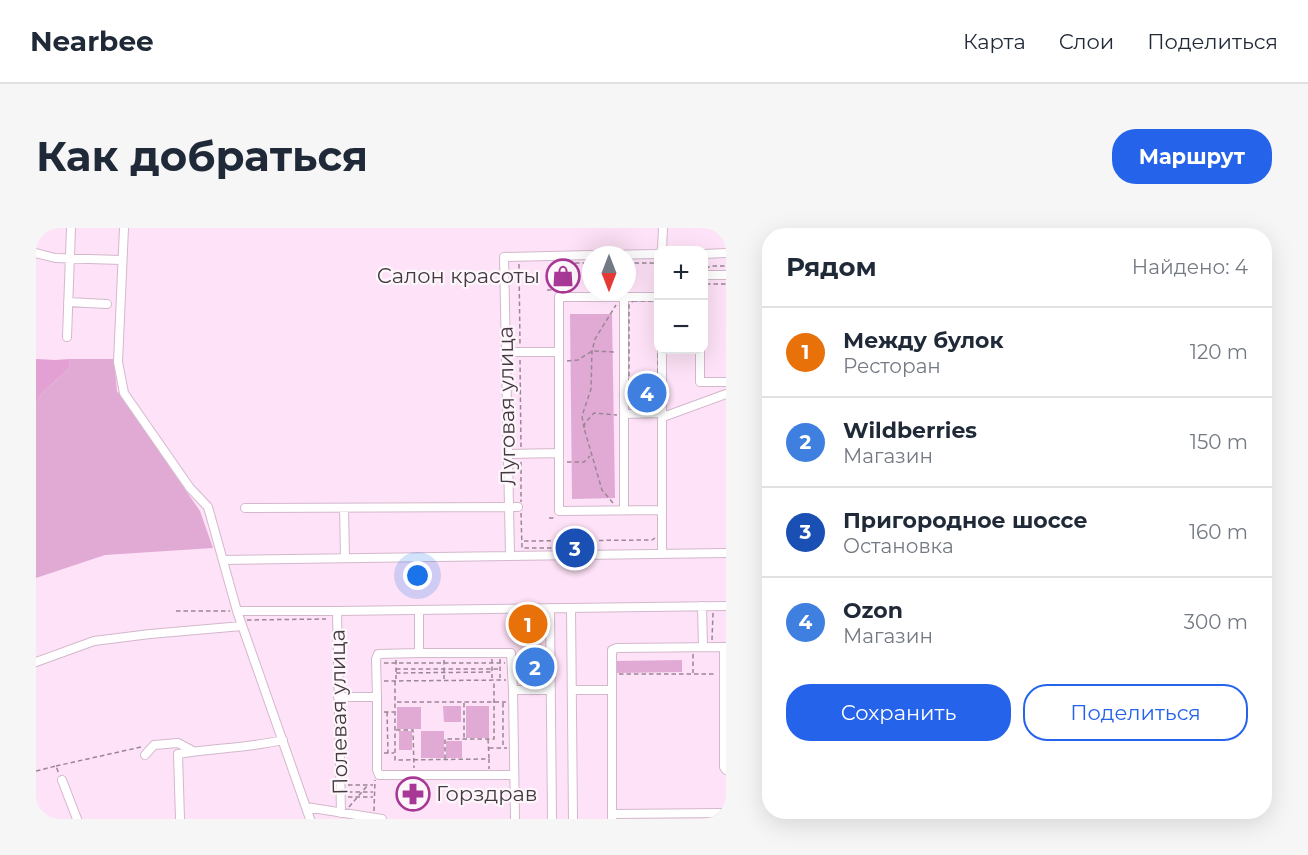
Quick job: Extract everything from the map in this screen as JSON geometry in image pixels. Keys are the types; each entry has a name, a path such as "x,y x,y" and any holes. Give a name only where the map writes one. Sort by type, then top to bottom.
{"street":[{"path":"67,337 71,228"},
{"path":"124,228 118,362 124,393 190,488 208,507 237,611 310,819"},
{"path":"662,246 663,228"},
{"path":"36,253 70,259 122,260"},
{"path":"708,254 726,253"},
{"path":"636,254 654,254"},
{"name":"Луговая улица","path":"510,555 504,256 582,255"},
{"path":"708,275 726,275"},
{"path":"636,296 654,294"},
{"path":"582,297 559,297 559,511 662,510"},
{"path":"620,510 627,351 624,300"},
{"path":"68,302 107,304"},
{"path":"506,352 559,352"},
{"path":"662,354 662,553"},
{"path":"703,354 700,382 726,382"},
{"path":"624,414 663,415 726,394"},
{"path":"508,454 559,453"},
{"path":"245,508 518,507"},
{"path":"344,508 345,557"},
{"path":"224,560 726,553"},
{"path":"702,606 703,647"},
{"path":"237,611 337,615 419,610 726,606"},
{"path":"550,608 552,819"},
{"path":"571,608 573,819"},
{"path":"419,610 419,653"},
{"name":"Полевая улица","path":"337,615 341,813"},
{"path":"36,662 94,641 241,623"},
{"path":"725,815 612,817 612,650 617,648 725,646 724,767 726,770"},
{"path":"514,775 379,775 376,697 378,654 496,652 511,654 513,690 513,748 514,775 514,819"},
{"path":"513,690 551,690"},
{"path":"572,690 611,690"},
{"path":"338,697 376,697"},
{"path":"180,819 178,754 245,747 283,740"},
{"path":"145,755 154,744 178,743 193,752"},
{"path":"62,780 76,819"},
{"path":"306,807 382,819"}],"path":[{"path":"636,263 654,265"},
{"path":"640,263 640,268"},
{"path":"708,267 726,266"},
{"path":"708,284 726,284"},
{"path":"547,290 558,290 554,292"},
{"path":"620,510 602,490 582,416 591,389 592,351 595,339 622,300"},
{"path":"633,301 656,302 658,305 658,405 654,409 633,409 629,406 627,351 629,305 633,301"},
{"path":"559,361 579,360 592,351 635,350"},
{"path":"584,428 585,423 594,413 624,414"},
{"path":"559,463 584,462 591,455"},
{"path":"549,518 557,518 557,515"},
{"path":"176,611 237,611"},
{"path":"716,640 711,640 713,613 720,613"},
{"path":"241,623 337,615"},
{"path":"693,647 693,674"},
{"path":"445,759 445,739 494,739 492,663 496,652"},
{"path":"496,652 500,663 500,680"},
{"path":"396,653 395,760 489,759"},
{"path":"444,653 444,681"},
{"path":"376,663 512,663"},
{"path":"396,669 500,669"},
{"path":"396,673 492,672"},
{"path":"611,674 717,674"},
{"path":"376,681 512,680"},
{"path":"395,702 513,702"},
{"path":"464,702 464,739"},
{"path":"502,702 503,748"},
{"path":"377,712 395,712"},
{"path":"387,712 388,753"},
{"path":"395,730 414,730 414,776"},
{"path":"488,739 489,776"},
{"path":"36,771 154,744"},
{"path":"489,748 513,748"},
{"path":"377,753 395,753"},
{"path":"56,766 62,780"},
{"path":"374,811 374,781 379,775"},
{"path":"344,785 374,785"},
{"path":"349,807 367,785"},
{"path":"344,792 374,792"},
{"path":"344,797 374,797"}],"shaded area":[{"path":"570,314 612,314 615,498 572,499"},
{"path":"36,359 70,359 69,368 43,392 36,402"},
{"path":"70,359 114,359 117,391 200,511 213,548 105,555 36,578 36,402 43,392 69,368"},
{"path":"682,660 682,672 615,673 615,661"},
{"path":"443,706 461,706 461,722 444,722"},
{"path":"466,706 489,706 489,738 466,738"},
{"path":"397,707 421,707 421,729 397,729"},
{"path":"399,731 412,731 412,750 399,750"},
{"path":"421,731 444,731 444,758 421,758"},
{"path":"446,741 462,741 462,758 446,758"}],"place":[{"name":"Салон красоты","path":"563,276"},
{"name":"Ozon","path":"647,393"},
{"name":"Пригородное шоссе","path":"575,548"},
{"name":"Между булок","path":"528,624"},
{"name":"Wildberries","path":"535,667"},
{"name":"Горздрав","path":"413,794"}]}
